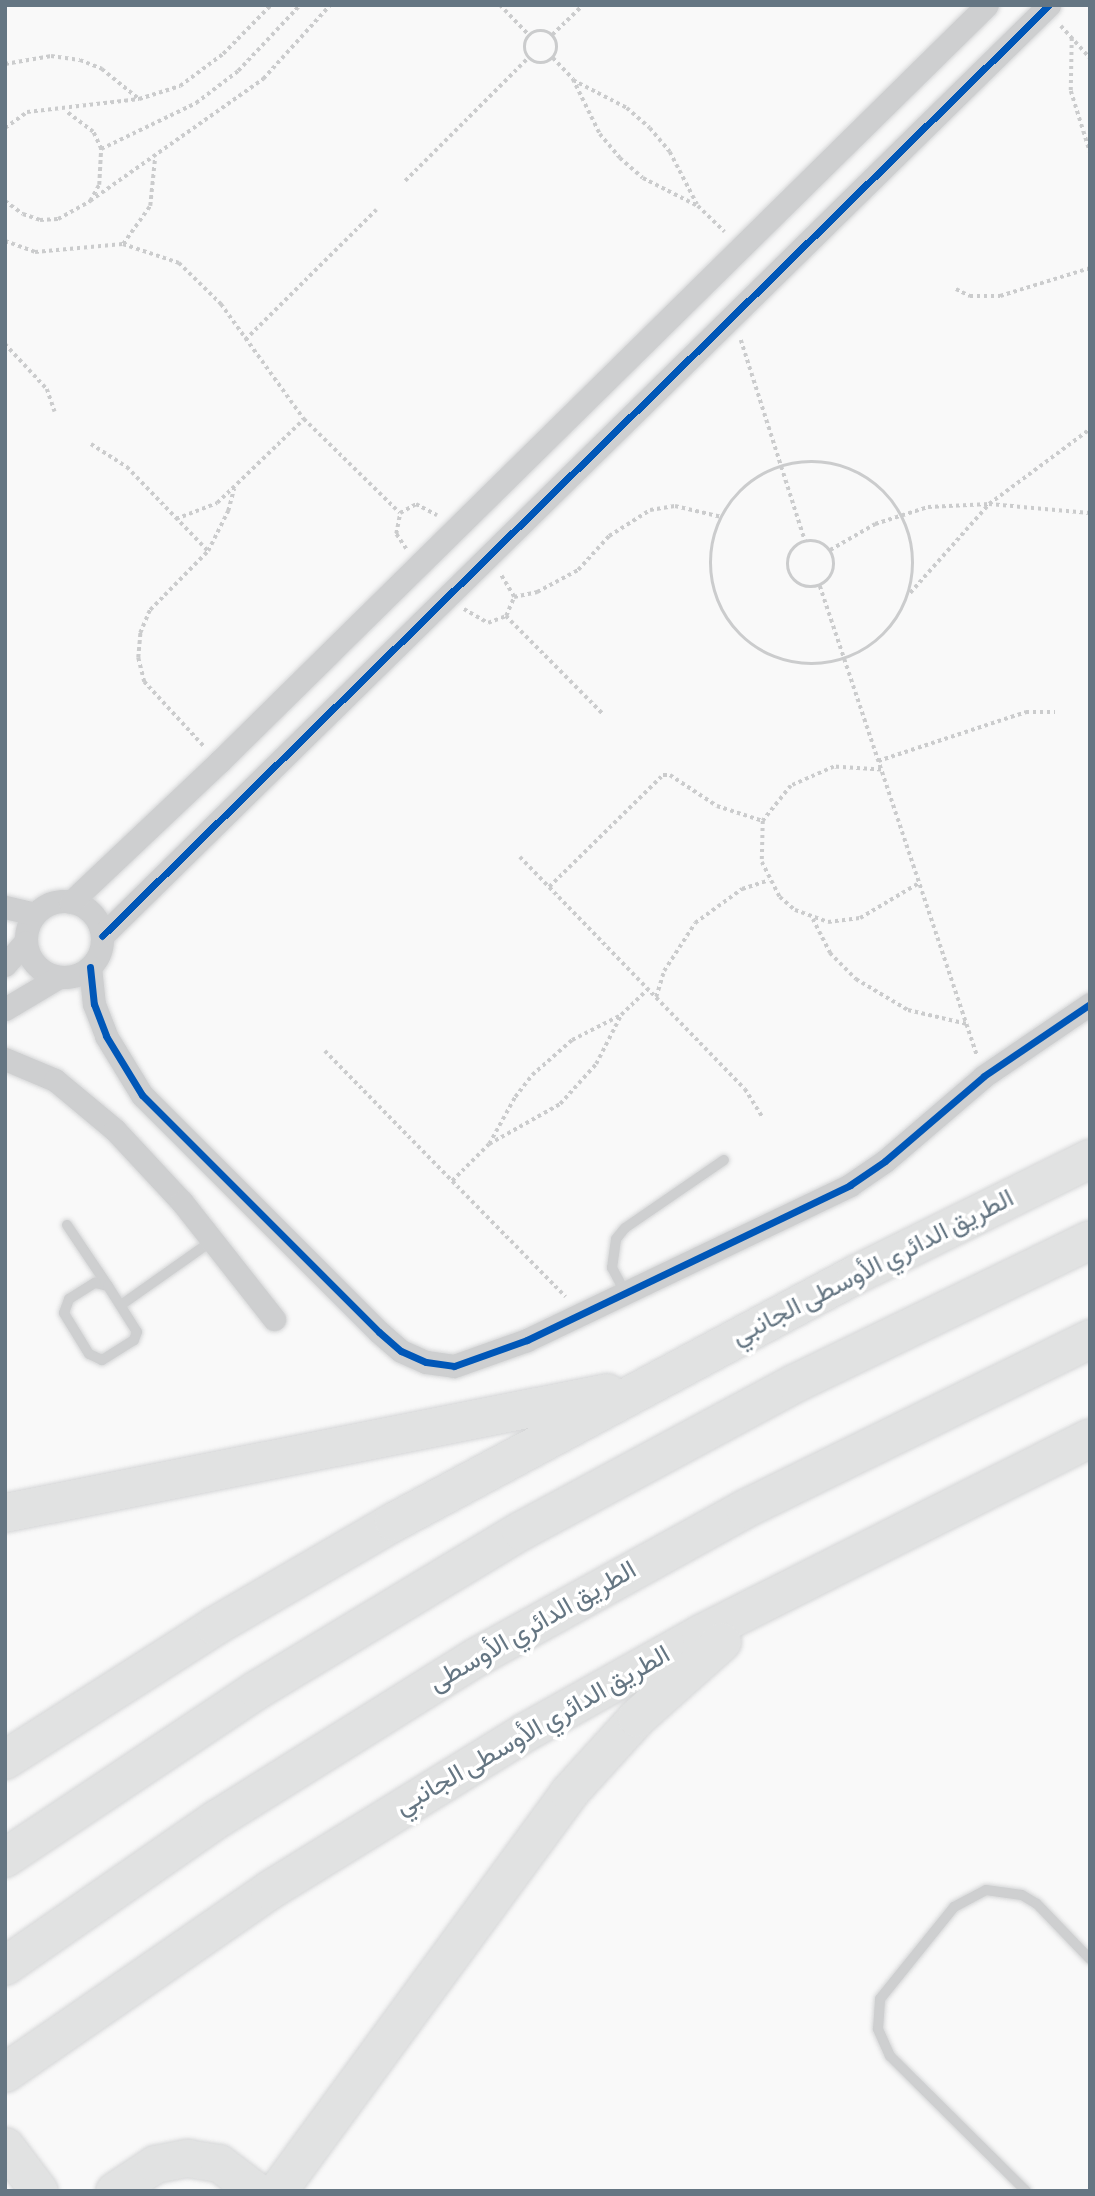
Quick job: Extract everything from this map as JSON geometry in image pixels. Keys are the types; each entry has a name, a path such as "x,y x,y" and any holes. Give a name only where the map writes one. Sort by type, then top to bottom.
{"highway":[{"name":"الطريق الدائري الأوسطى الجانبي","path":"5,1760 304,1573 857,1274 1090,1159"},
{"path":"5,1858 257,1690 521,1531 796,1383 1090,1240"},
{"name":"الطريق الدائري الأوسطى","path":"5,1966 219,1818 477,1657 769,1497 1090,1339"},
{"path":"5,1513 506,1415 669,1375"},
{"name":"الطريق الدائري الأوسطى الجانبي","path":"5,2073 186,1946 365,1829 613,1682 1090,1438"},
{"path":"278,2191 569,1793 673,1683 792,1589"}],"main road":[{"path":"5,2146 39,2191"},
{"path":"114,2191 155,2164 187,2158 219,2163 256,2191"}],"street":[{"path":"5,965 25,942 35,914 45,906 71,902 219,762 987,5"},
{"path":"1033,11 734,316 102,936 90,967 94,1004 106,1036 142,1095 401,1350 426,1362 454,1366 480,1360 583,1314 850,1185 885,1161 984,1076 1090,1004"},
{"path":"71,902 92,914 102,936"},
{"path":"5,907 35,914"},
{"path":"25,942 36,966 59,977"},
{"path":"5,1009 59,977 76,976 90,967"},
{"path":"5,1059 46,1075 79,1097 149,1165 213,1240 274,1319"}],"lane":[{"path":"626,1294 612,1268 616,1239 625,1227 724,1160"},
{"path":"67,1225 121,1305 136,1328 136,1336 107,1359 97,1360 65,1318 64,1308 91,1285 108,1286"},
{"path":"121,1305 213,1240"},
{"path":"1026,2191 891,2056 878,2029 880,2000 954,1906 986,1891 1021,1895 1037,1904 1090,1959"}],"path":[{"path":"5,128 27,112 64,111 159,95 200,73 271,5"},
{"path":"101,149 196,103 238,71 300,5"},
{"path":"435,5 448,5"},
{"path":"405,181 529,57 530,36 500,5"},
{"path":"552,35 583,5"},
{"path":"5,201 23,214 40,220 67,216 263,79 330,6"},
{"path":"530,36 537,31 552,35 557,42 553,58"},
{"path":"1090,58 1072,38 1071,91 1090,152"},
{"path":"5,64 51,56 80,60 112,75 139,99"},
{"path":"529,57 541,63 553,58"},
{"path":"553,58 573,79 600,134 620,158 643,178 698,206 741,248"},
{"path":"573,79 627,108 650,128 675,161 698,206"},
{"path":"64,111 87,126 101,149 99,185 90,201"},
{"path":"123,244 150,206 155,157"},
{"path":"244,340 376,210"},
{"path":"5,241 35,252 123,244 152,250 194,275 221,304 244,340 304,419 400,513"},
{"path":"956,289 970,296 1000,296 1090,268"},
{"path":"734,316 804,541"},
{"path":"5,344 47,388 55,412"},
{"path":"176,519 198,513 234,489 304,419"},
{"path":"908,594 913,563 908,532 899,514 872,482 844,467 812,462 781,467 747,486 722,517 713,542 710,568 727,619 767,654 805,664 844,660 872,645 894,622 908,594 989,505 1090,429"},
{"path":"91,444 127,467 208,551"},
{"path":"219,762 158,702 144,682 138,658 140,633 150,610 208,551 228,511 234,489"},
{"path":"830,550 899,514 928,507 989,505 1090,513"},
{"path":"418,566 396,534 400,513 407,507 425,506 455,529"},
{"path":"514,597 559,583 578,570 619,528 650,510 675,506 722,517"},
{"path":"804,541 822,543 830,550 835,567 820,586 800,585 788,571 790,553 804,541"},
{"path":"450,595 478,620 488,623 506,616 514,597 512,587 486,560"},
{"path":"820,586 984,1076"},
{"path":"506,616 603,714"},
{"path":"878,761 1026,712 1055,712"},
{"path":"881,770 834,767 811,774 783,794 763,821 760,842 769,880 780,897 813,919 842,967 881,996 908,1010 967,1024"},
{"path":"549,887 663,775 670,775 717,806 763,821"},
{"path":"520,857 745,1090 762,1116"},
{"path":"656,997 664,971 695,923 742,889 769,880"},
{"path":"813,919 836,922 860,918 919,883"},
{"path":"452,1181 489,1144 532,1075 572,1040 621,1015 648,989"},
{"path":"489,1144 538,1121 579,1085 610,1041 621,1015"},
{"path":"325,1051 583,1314"}],"cycle path":[{"path":"102,936 1049,5"},
{"path":"90,967 94,1004 106,1036 142,1095 379,1332 401,1351 426,1362 454,1366 527,1340 850,1185 885,1161 984,1076 1090,1004"}]}
